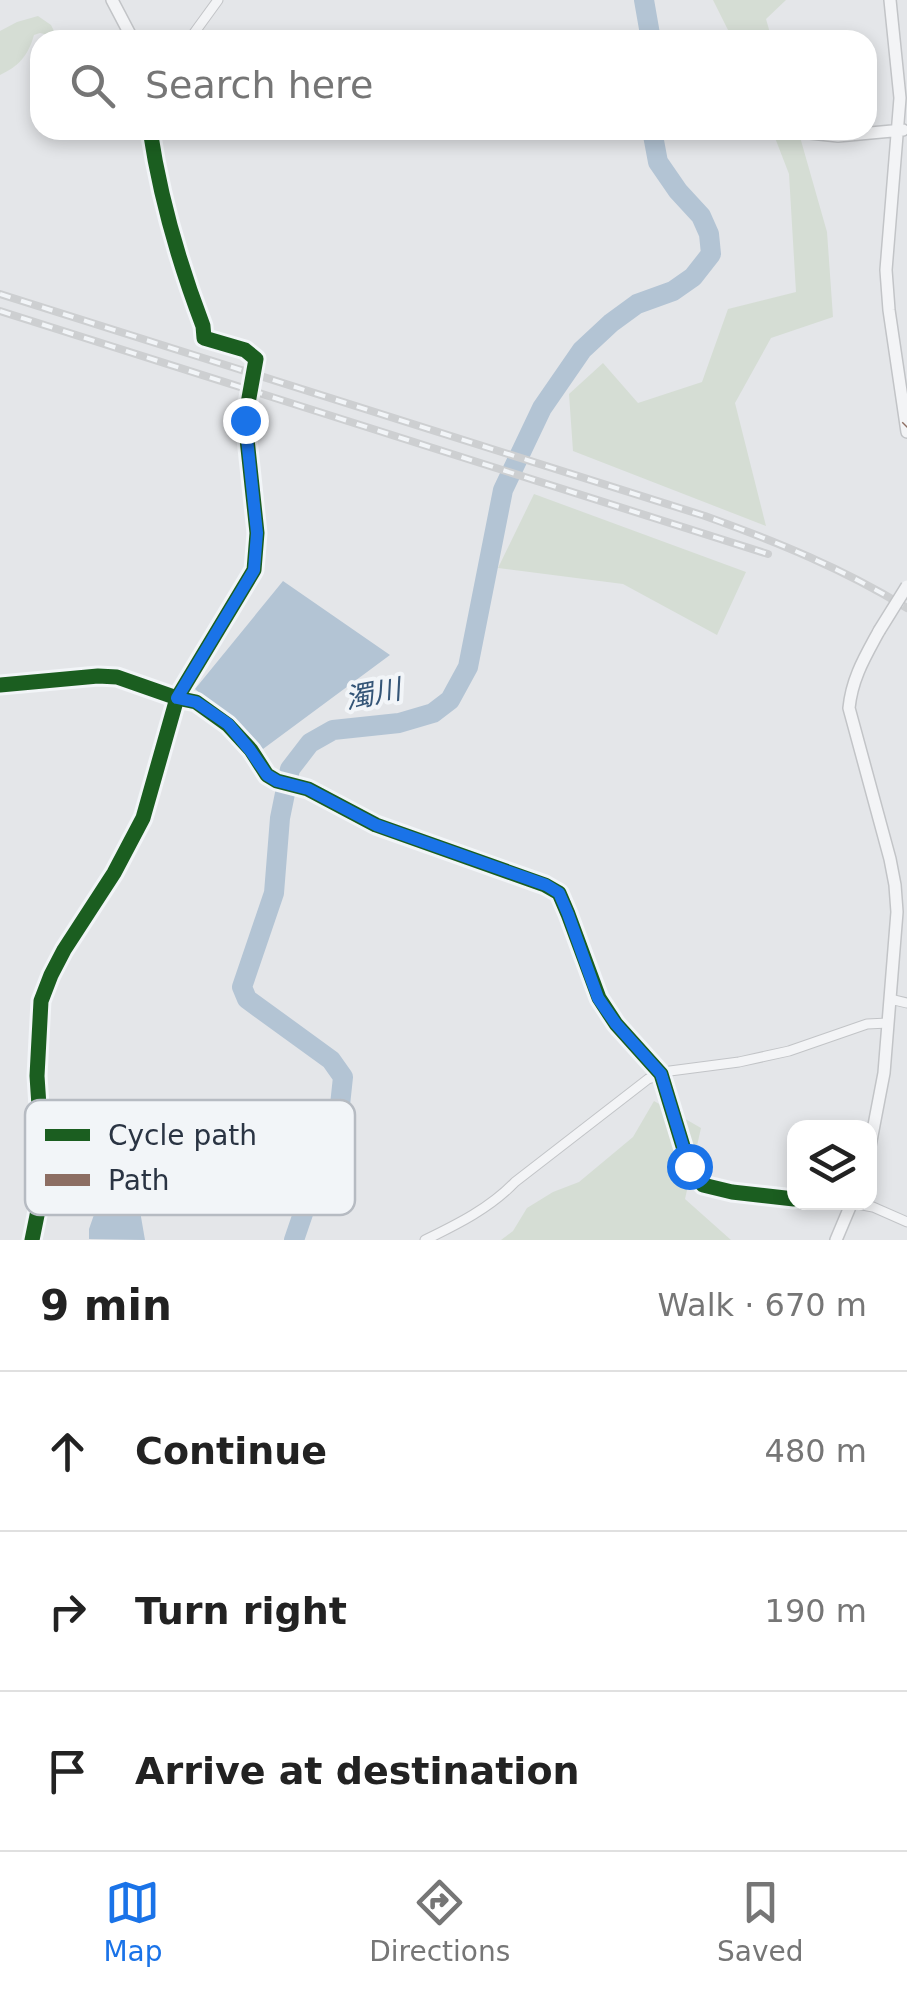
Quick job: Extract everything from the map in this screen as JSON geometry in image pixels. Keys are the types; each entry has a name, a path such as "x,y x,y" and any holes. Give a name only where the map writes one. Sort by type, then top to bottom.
{"street":[{"path":"112,0 128,30"},
{"path":"196,30 218,0"},
{"path":"890,0 903,130 889,212 886,270 907,432"},
{"path":"877,132 903,130"},
{"path":"152,140 174,240 204,338 245,350 256,359 255,369"},
{"path":"39,1100 41,1001 50,976 143,818 177,698 254,570 257,533 245,420"},
{"path":"875,1120 884,1073 895,885 849,708 858,668 907,586"},
{"path":"0,686 116,677 196,702 228,724 267,775 277,781 308,789 376,825 559,893 598,998 661,1074 689,1166 703,1184 732,1192 787,1198"},
{"path":"890,999 907,1003"},
{"path":"426,1240 467,1220 635,1088 661,1074 772,1055 867,1024 888,1023"},
{"path":"877,1209 907,1222"},
{"path":"836,1240 849,1210"},
{"path":"32,1240 37,1215"}],"shaded area":[{"path":"713,0 786,0 766,19 769,30 728,30"},
{"path":"38,16 54,30 30,30 29,49 0,75 0,31"},
{"path":"776,140 801,140 827,232 833,317 771,338 735,403 766,526 573,451 569,394 603,363 638,403 702,382 728,309 796,292 789,174"},
{"path":"534,494 746,572 717,635 623,584 498,568"},
{"path":"654,1101 701,1128 685,1199 731,1240 501,1240 513,1231 527,1208 579,1182 633,1137"}],"water":[{"path":"283,581 390,655 263,749 195,689"},
{"path":"94,1215 141,1215 145,1240 89,1239"}],"waterway":[{"name":"濁川","path":"644,0 649,30"},
{"name":"濁川","path":"341,1100 343,1077 331,1060 247,999 242,987 274,893 280,818 290,769 310,743 333,730 399,723 433,713 450,700 468,667 503,490 542,408 582,350 611,323 637,304 673,291 693,277 711,254 709,234 701,216 658,162 654,140"},
{"name":"濁川","path":"294,1240 303,1215"}],"tunnel":[{"path":"245,420 255,369"}],"railway":[{"path":"0,294 705,516 809,557 907,608"},
{"path":"0,311 768,554"}],"cycle path":[{"path":"39,1100 41,1001 51,975 143,818 177,698 254,570 257,533 245,420 256,359 245,350 204,338 165,205 152,140"},
{"path":"0,685 117,677 196,702 228,725 267,775 277,781 308,789 376,825 559,893 599,998 616,1024 661,1074 689,1166 703,1185 787,1198"},
{"path":"32,1240 37,1215"}],"route":[{"path":"245,420 257,533 254,570 177,698 196,702 228,724 267,775 277,781 308,789 376,825 559,893 598,998 661,1074 689,1166"}]}
